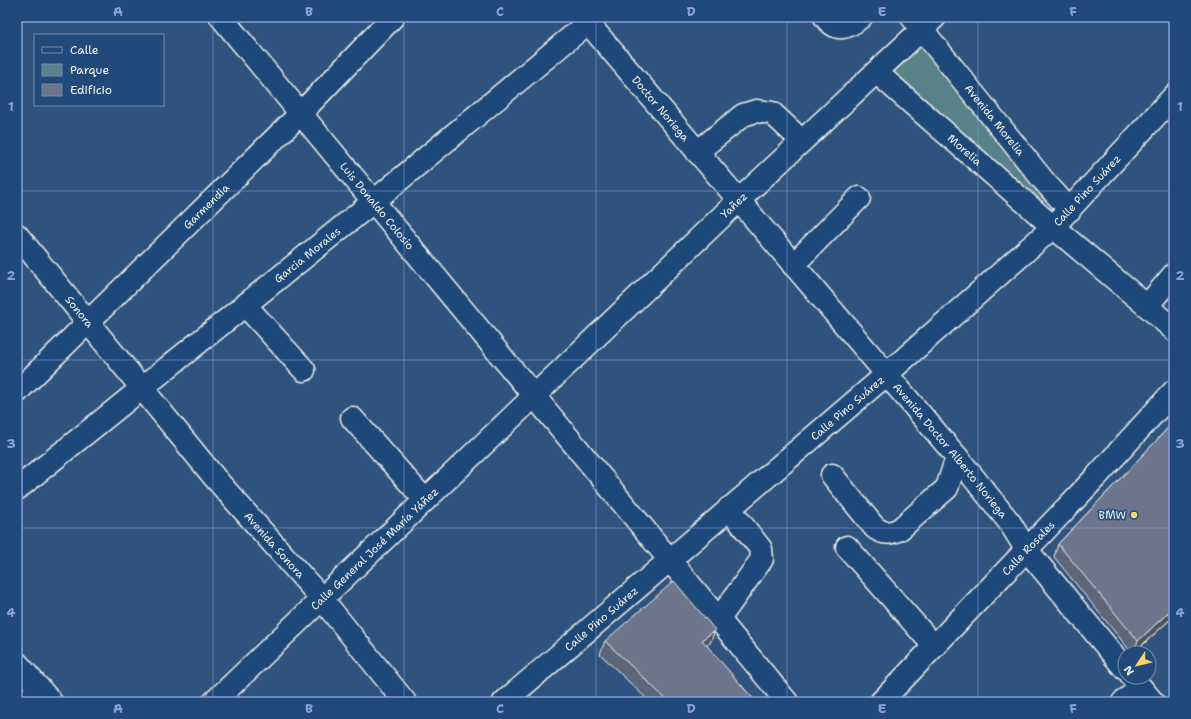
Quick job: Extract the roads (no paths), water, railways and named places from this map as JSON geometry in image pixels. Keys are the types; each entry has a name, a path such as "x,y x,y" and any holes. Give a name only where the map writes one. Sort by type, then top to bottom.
{"street":[{"name":"Luis Donaldo Colosio","path":"221,17 787,702"},
{"name":"Garmendia","path":"17,392 300,114 393,17"},
{"path":"825,17 829,22 837,27 850,26 861,17"},
{"name":"Doctor Noriega","path":"589,19 738,200"},
{"name":"Garcia Morales","path":"17,490 374,201 589,19"},
{"name":"Yañez","path":"534,395 738,200 876,72 923,21"},
{"name":"Avenida Morelia","path":"923,21 1043,180 1070,210"},
{"name":"Morelia","path":"876,72 1053,227"},
{"name":"Calle Pino Suárez","path":"504,702 886,374 1053,227 1174,96"},
{"path":"697,152 743,115 756,111 772,113 802,141"},
{"path":"793,265 859,198"},
{"name":"Avenida Doctor Alberto Noriega","path":"738,200 956,457 1010,523 1026,549 1117,659"},
{"path":"1053,227 1174,330"},
{"name":"Sonora","path":"17,235 142,389"},
{"path":"1147,306 1174,274"},
{"path":"245,305 304,370"},
{"name":"Avenida Sonora","path":"142,389 215,478 322,599 405,702"},
{"name":"Calle Rosales","path":"880,702 1096,478 1174,391"},
{"name":"Calle General José María Yáñez","path":"214,702 534,395"},
{"path":"352,418 425,500"},
{"path":"832,475 875,528 883,533 892,533 900,529 948,488 956,457"},
{"path":"719,619 762,559 760,549 729,508"},
{"path":"847,548 934,646"},
{"path":"17,663 39,698"},
{"path":"1123,702 1142,689"}],"place":[{"name":"BMW","path":"1134,515"}]}
